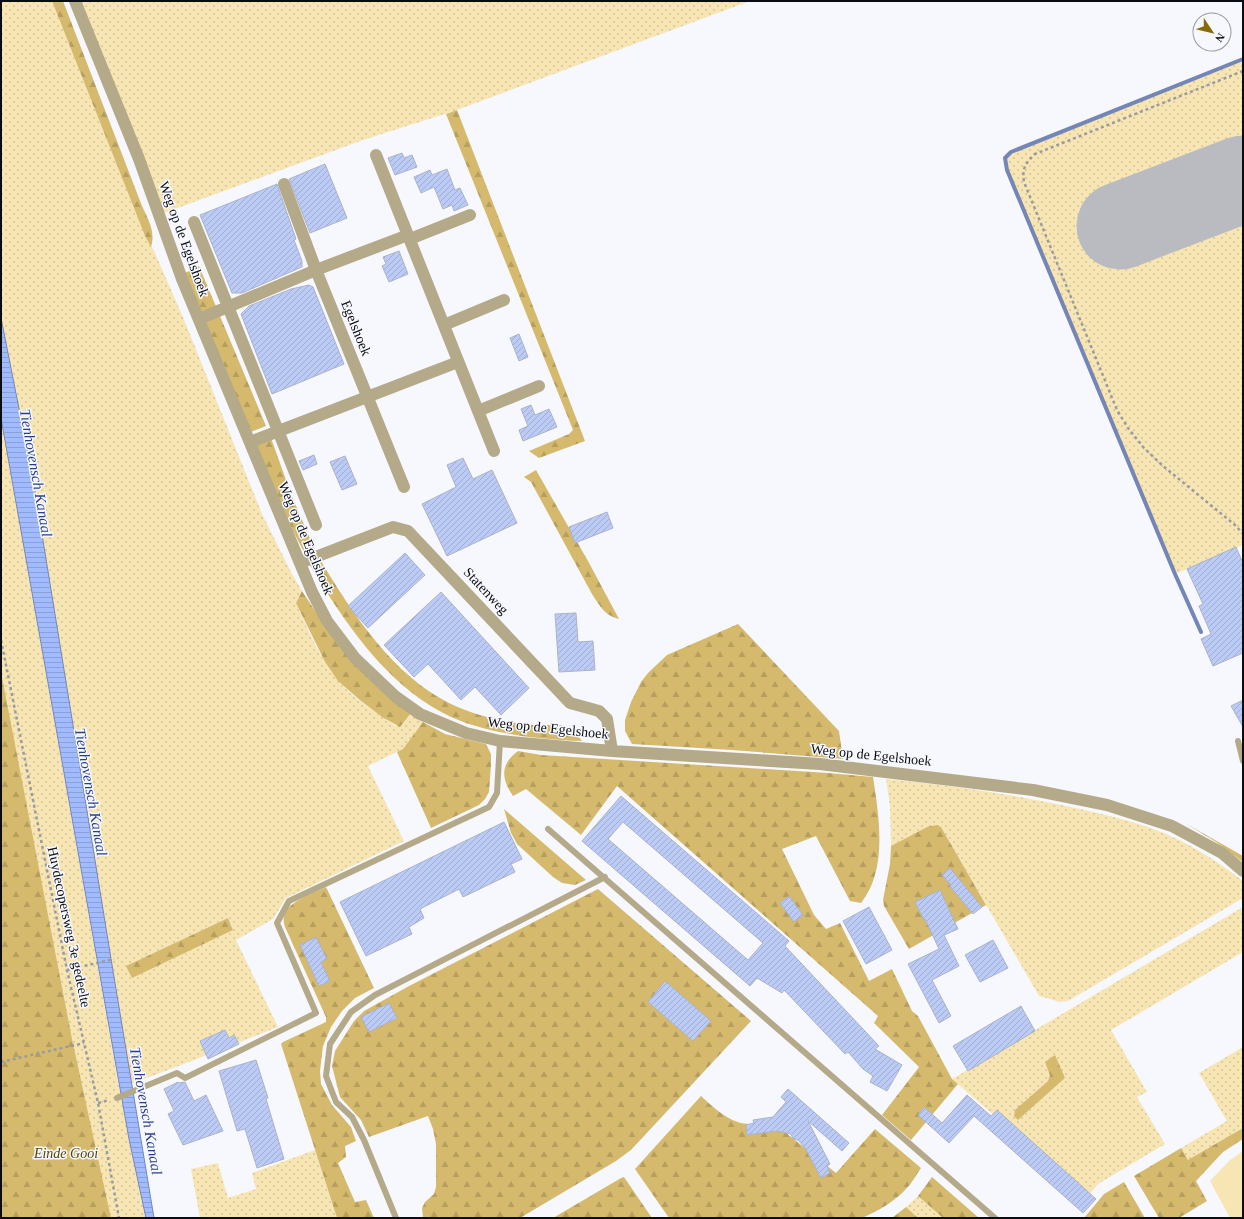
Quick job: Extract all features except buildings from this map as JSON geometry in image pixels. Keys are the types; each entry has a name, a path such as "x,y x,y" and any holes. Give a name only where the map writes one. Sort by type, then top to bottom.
{"street":[{"name":"Weg op de Egelshoek","path":"75,1 139,159 198,319 312,592 327,620 355,658 396,697 420,714 466,733 500,741 612,751 820,764 1033,790 1107,805 1172,826 1222,853 1243,871"},
{"path":"376,155 494,451"},
{"name":"Egelshoek","path":"284,184 316,270 404,487"},
{"path":"198,319 316,270 470,215"},
{"path":"194,222 316,525"},
{"path":"444,325 504,300"},
{"path":"250,442 458,362"},
{"path":"478,411 539,386"},
{"name":"Statenweg","path":"300,563 393,526 408,531 570,703 598,711 607,718 612,751"}],"lane":[{"path":"117,1098 177,1073 185,1078 316,1013 277,922 289,901 490,807 497,793 500,741"},
{"path":"1238,741 1243,761"},
{"path":"548,829 605,877 995,1218"},
{"path":"396,1218 364,1140 352,1116 336,1102 326,1076 330,1044 351,1012 375,995 605,877"}],"path":[{"path":"1243,71 1035,154 1026,162 1023,172 1024,182 1105,380 1118,410 1128,428 1144,448 1163,466 1235,525 1243,534"},
{"name":"Huydecopersweg 3e gedeelte","path":"1,640 66,970 98,1104 119,1218"},
{"path":"66,970 114,959"},
{"path":"1,1062 84,1043"}],"green space":[{"path":"1,1 52,1 145,236 154,251 183,317 262,514 302,591 296,603 314,642 325,662 337,679 349,692 365,704 396,726 410,714 423,722 403,749 368,766 404,841 286,898 273,919 236,940 278,1027 131,1084 33,479 1,318","holes":["228,918 233,929 126,966"]},
{"path":"52,1 63,1 151,226 153,236 151,247 145,236"},
{"path":"78,1 750,1 457,110 363,140 164,213"},
{"path":"1243,59 1243,545 1175,574 1007,170 1005,158 1011,152"},
{"path":"457,110 585,441 539,458 529,451 569,434 573,430 446,114"},
{"path":"199,266 266,426 251,432 185,273"},
{"name":"Einde Gooi","path":"1,418 119,1087 146,1218 1,1218"},
{"path":"271,438 291,494 314,548 304,552 292,529 256,443"},
{"path":"536,470 619,619 606,613 598,603 531,482 524,477"},
{"path":"321,561 346,601 376,641 410,676 429,691 449,703 490,718 522,724 566,726 574,731 582,741 529,737 493,731 459,720 443,713 422,700 402,685 384,667 351,628 310,565"},
{"path":"302,591 333,638 410,714 400,727 382,717 338,681 325,662 296,603"},
{"path":"738,624 839,731 843,759 632,744 625,731 625,720 631,702 641,682 648,673 667,655"},
{"name":"Einde Gooi","path":"1,672 72,1039 111,1218 1,1218"},
{"path":"423,722 445,734 486,744 491,754 489,792 485,799 479,805 431,828 397,752 403,749"},
{"path":"518,751 541,755 873,777 879,825 878,859 870,890 861,903 850,901 816,836 782,849 814,915 826,929 840,923 869,981 892,969 912,1011 918,1016 952,1079 958,1084 911,1140 882,1115 919,1067 874,1023 878,1016 617,786 581,835 526,789 513,796 506,784 504,772 508,761"},
{"path":"886,779 1022,797 1108,815 1136,823 1177,839 1219,864 1243,881 1243,898 1068,1001 1060,1002 1039,996 941,827 927,827 891,846 890,806"},
{"path":"504,809 586,880 575,885 562,883 553,877 517,844 511,833"},
{"path":"1185,823 1243,856 1243,862 1216,842"},
{"path":"937,825 941,827 986,905 909,949 884,906 883,900 890,864 891,846 927,827"},
{"path":"326,887 374,988 355,998 342,1011 331,1027 323,1046 320,1071 321,1084 332,1105 351,1127 356,1141 345,1146 346,1157 338,1163 355,1202 366,1200 374,1218 337,1218 281,1044 326,1022 326,1017 285,927 284,919 286,912 295,902"},
{"path":"598,889 751,1021 631,1150 616,1161 520,1218 423,1218 422,1208 425,1202 434,1194 436,1187 436,1144 433,1129 428,1116 369,1137 361,1120 340,1097 332,1066 335,1051 354,1021 364,1011 409,986"},
{"path":"1243,907 1243,952 1111,1030 1147,1092 1137,1097 1165,1144 1098,1184 1088,1196 952,1079","holes":["1050,1075 1065,1078 1018,1120 1015,1110 1048,1081"]},
{"path":"228,918 233,930 132,978 126,966"},
{"path":"1243,1047 1243,1128 1188,1161 1181,1148 1227,1121 1199,1073"},
{"path":"1055,1055 1065,1078 1018,1120 1014,1116 1015,1110 1048,1081 1050,1075 1045,1062"},
{"path":"701,1096 724,1115 737,1122 751,1124 770,1120 836,1173 875,1129 921,1168 912,1182 901,1194 880,1209 862,1218 669,1218 635,1169"},
{"path":"1243,1128 1243,1139 1223,1152 1196,1181 1207,1201 1179,1218 1159,1218 1134,1176 1181,1148 1188,1160"},
{"path":"315,1150 337,1218 200,1218 191,1169 218,1163 228,1198 256,1189 252,1173"},
{"path":"1243,1151 1243,1218 1230,1218 1210,1181 1230,1160"},
{"path":"624,1177 652,1218 553,1218 621,1178"},
{"path":"932,1177 979,1218 943,1218 918,1196"},
{"path":"1124,1182 1145,1218 1084,1218 1104,1194"},
{"path":"918,1196 943,1218 916,1218 917,1217 906,1207"},
{"path":"906,1207 917,1217 916,1218 892,1218"}],"water":[{"path":"1,318 33,479 154,1218 146,1218 129,1139 1,418"}],"waterway":[{"path":"1201,632 1175,574 1007,170 1005,158 1011,152 1243,59"}],"runway":[{"path":"1120,226 1243,179"}],"water label":[{"name":"Tienhovensch Kanaal","path":"36,473"},
{"name":"Tienhovensch Kanaal","path":"91,792"},
{"name":"Tienhovensch Kanaal","path":"146,1111"}]}
